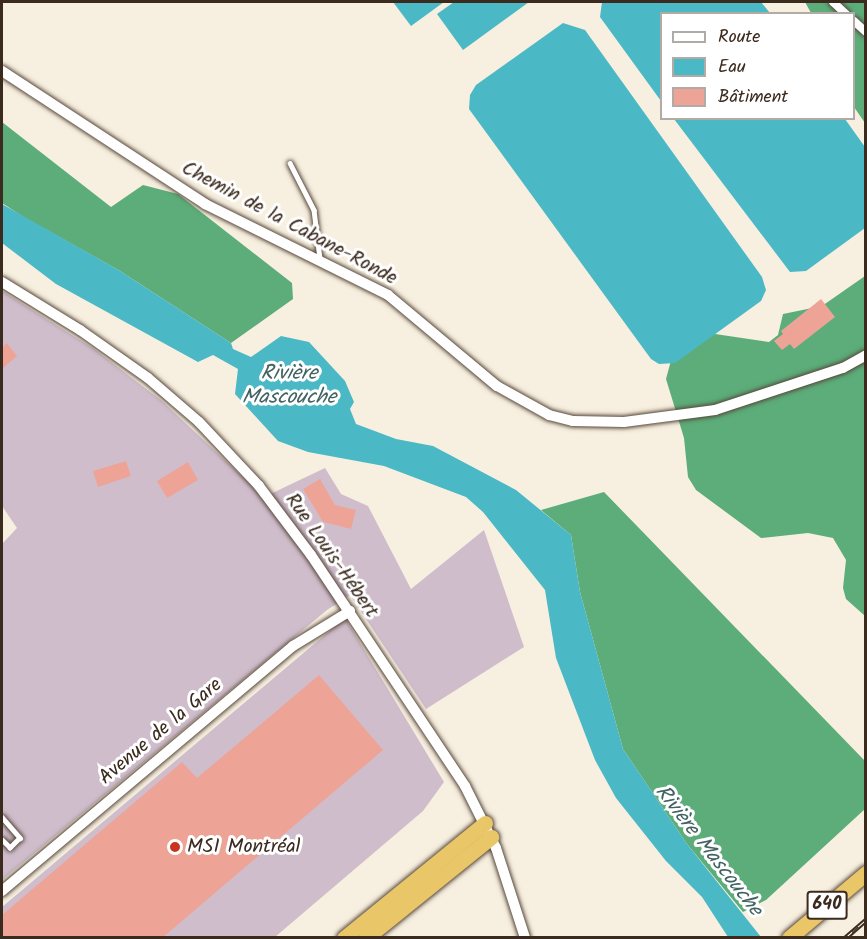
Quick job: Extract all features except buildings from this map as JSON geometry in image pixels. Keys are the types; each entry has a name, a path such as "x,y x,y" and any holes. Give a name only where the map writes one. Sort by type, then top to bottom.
{"highway":[{"path":"344,938 488,830"},
{"path":"366,938 488,830"},
{"name":"640","path":"789,937 866,873"}],"street":[{"name":"Chemin de la Cabane-Ronde","path":"2,71 205,204 320,259 388,295 528,406 573,421 624,422 715,410 843,368 866,355"},
{"name":"Rue Louis-Hébert","path":"2,282 104,346 199,422 267,496 350,611 455,769 488,830 525,938"},
{"name":"Avenue de la Gare","path":"4,884 293,646 350,611"}],"lane":[{"path":"290,163 314,210 320,259"},
{"path":"2,817 20,838 10,848 2,840"}],"shaded area":[{"path":"2,291 94,349 162,401 264,497 325,468 341,494 368,506 411,589 484,530 524,647 426,709 350,595 327,610 2,880 2,544 17,528 2,506"},
{"path":"345,618 444,782 423,811 275,937 2,938 2,907"}],"green space":[{"path":"805,2 865,2 865,123 855,108 855,12 810,12"},
{"path":"2,122 111,207 143,185 178,194 292,283 293,299 231,343 120,271 22,216 2,203"},
{"path":"865,276 865,616 846,599 843,588 846,560 833,538 808,533 761,538 696,490 688,477 684,438 666,379 673,353 681,345 715,334 769,342 778,335 783,314 822,306"},
{"path":"604,492 865,761 865,809 766,900 743,912 687,844 623,749 580,592 571,535 541,510"}],"water":[{"path":"393,2 444,2 411,26"},
{"path":"454,2 529,2 463,50 437,14"},
{"path":"602,2 761,2 769,12 660,12 660,100 600,17"},
{"path":"563,23 585,30 762,277 766,290 761,301 675,363 659,364 651,359 469,109 470,95 476,85"},
{"path":"675,120 846,120 865,147 865,228 806,271 790,272"},
{"name":"Rivière Mascouche","path":"2,204 120,271 231,343 233,349 251,357 281,336 309,342 345,381 354,402 350,409 356,424 396,439 433,446 516,490 571,535 580,592 623,749 687,844 761,937 728,937 702,897 666,861 616,798 595,760 556,658 545,590 483,512 466,497 384,466 308,452 278,441 235,394 238,369 213,355 198,362 56,284 2,243"}],"railway":[{"path":"845,938 866,920"}],"place":[{"name":"MSI Montréal","path":"175,847"}]}
